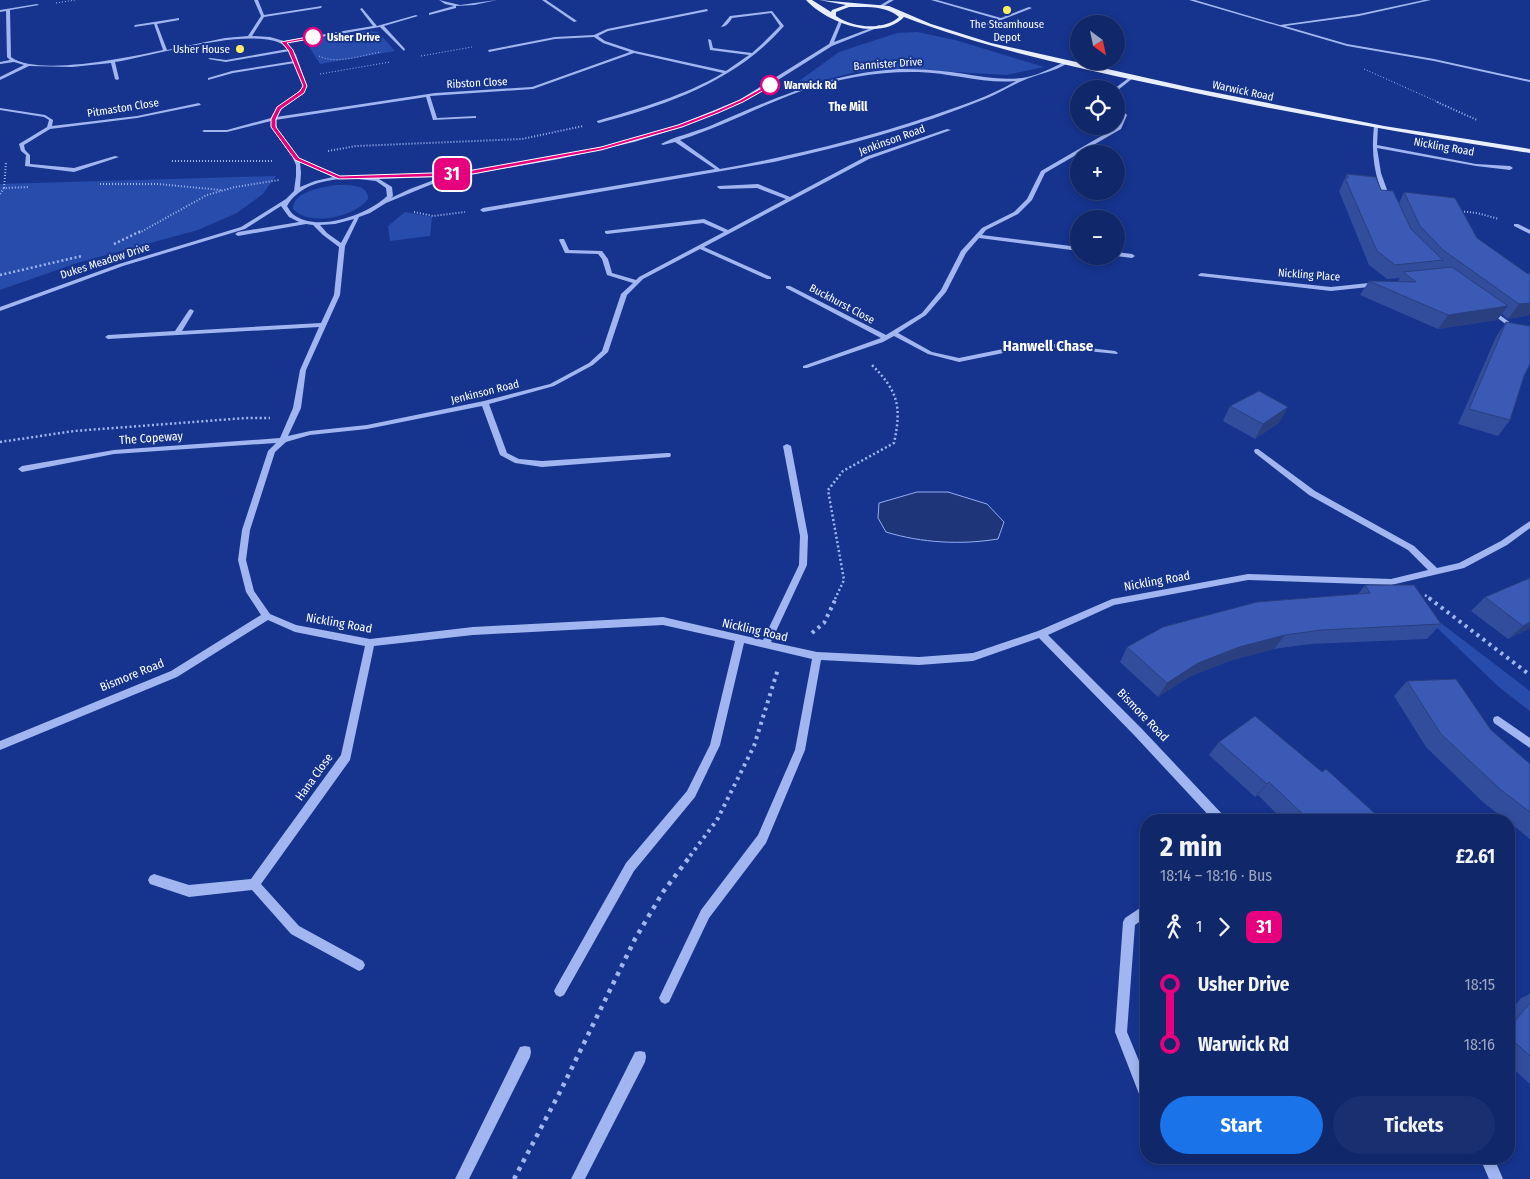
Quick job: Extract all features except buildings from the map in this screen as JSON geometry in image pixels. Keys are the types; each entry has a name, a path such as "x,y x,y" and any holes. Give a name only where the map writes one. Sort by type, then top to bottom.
{"main road":[{"path":"809,0 815,6 832,14 840,22 858,26 902,25"},
{"path":"822,0 881,6"},
{"path":"832,14 840,8 857,5"},
{"name":"Warwick Road","path":"881,6 955,33 1066,63 1131,78 1258,105 1530,151"},
{"path":"893,24 900,20 902,17 900,14"},
{"name":"Warwick Road","path":"911,26 955,33"}],"street":[{"path":"256,0 263,16"},
{"path":"441,0 460,5"},
{"path":"430,14 460,5 495,0"},
{"path":"544,0 575,21"},
{"path":"881,6 892,0"},
{"path":"933,0 1001,19"},
{"path":"1191,0 1347,46 1434,60 1530,80"},
{"path":"1278,26 1359,16 1429,0"},
{"path":"0,10 37,5"},
{"path":"249,37 263,16 321,7"},
{"path":"983,26 1030,8"},
{"path":"8,10 9,57 13,61"},
{"path":"362,10 404,50"},
{"path":"488,50 555,38 595,36 606,30 707,10"},
{"path":"599,122 648,108 692,91 753,54 782,26 772,12 731,17 722,26"},
{"path":"0,63 13,61 28,65 52,67 113,61 223,39 249,37 284,42 378,27 416,16"},
{"path":"135,26 178,19"},
{"path":"831,45 840,22"},
{"path":"155,23 165,52"},
{"path":"386,202 430,183 462,174 601,149 680,126 742,101 831,45 880,26"},
{"path":"595,36 604,42 634,52 724,72"},
{"path":"709,40 711,49 753,54"},
{"path":"284,42 291,50 305,86 302,92 279,108 273,119 273,127 297,159 339,178"},
{"path":"210,59 226,61 291,50"},
{"name":"Ribston Close","path":"273,119 428,95 532,88 634,52"},
{"path":"113,61 117,79"},
{"path":"209,79 232,72 296,62"},
{"name":"Bannister Drive","path":"483,210 809,153 901,128 969,104 1008,88 1022,79 1066,63"},
{"path":"0,80 28,65"},
{"name":"Bannister Drive","path":"663,144 713,127 802,88 848,77 873,73 927,71 994,79 1022,79"},
{"path":"1125,82 1131,78"},
{"path":"428,95 435,119 474,116"},
{"name":"Pitmaston Close","path":"117,158 74,170 27,165 28,155 22,151 20,144 49,128 137,117 199,104"},
{"path":"0,109 44,116 51,120 49,128"},
{"path":"204,131 227,132 273,119"},
{"path":"1376,126 1374,146 1377,173 1391,209"},
{"name":"Jenkinson Road","path":"283,440 310,433 367,427 484,404 552,385 591,364 605,352 624,294 641,278 867,158 949,130"},
{"name":"Buckhurst Close","path":"805,367 886,338 924,314 944,290 963,252 984,229 1016,213 1029,200 1043,172 1107,135"},
{"path":"676,140 720,170"},
{"name":"Nickling Road","path":"1374,146 1476,165 1510,168"},
{"path":"296,192 299,177 297,159"},
{"path":"342,246 312,222 292,218 286,212 284,206 287,200 296,192 316,183 339,178 462,174"},
{"path":"368,178 377,180 389,187 390,196 386,202"},
{"path":"720,187 758,186 790,199"},
{"name":"Dukes Meadow Drive","path":"0,309 121,265 244,228 287,200"},
{"name":"Dukes Meadow Drive","path":"218,237 312,222 335,222 357,218 376,210 386,202"},
{"path":"267,616 250,592 242,560 246,530 272,451 283,440 297,408 303,370 337,295 342,246 357,218"},
{"path":"607,232 704,221 729,232"},
{"path":"1516,225 1530,232"},
{"path":"978,236 1070,248"},
{"path":"562,240 567,252 600,252 605,259 609,274 636,282"},
{"path":"700,247 769,278"},
{"path":"1125,255 1132,256"},
{"name":"Nickling Place","path":"1201,275 1331,289 1385,283"},
{"name":"Buckhurst Close","path":"788,287 886,338"},
{"path":"1480,304 1530,340"},
{"path":"177,333 191,311"},
{"path":"108,337 323,325"},
{"path":"1521,332 1530,331"},
{"path":"894,333 930,353 959,360 1037,344 1115,353"},
{"path":"484,404 504,455 518,461 542,464 667,455"},
{"name":"The Copeway","path":"22,468 114,452 283,440"},
{"path":"765,645 803,565 804,536 787,446"},
{"path":"1258,451 1312,493 1411,548 1435,572"},
{"name":"Nickling Road","path":"267,616 295,628 370,643 473,631 663,621 817,656 919,661 972,657 1041,634 1112,602 1248,577 1391,582 1409,578 1461,566 1504,543 1530,524"},
{"name":"Bismore Road","path":"0,746 174,674 267,616"},
{"name":"Bismore Road","path":"1041,634 1138,732 1214,814"},
{"path":"560,991 630,867 691,794 715,745 740,640"},
{"name":"Hana Close","path":"254,884 346,757 370,643"},
{"path":"665,998 705,914 762,839 800,750 817,656"},
{"path":"1498,720 1530,744"},
{"path":"154,880 189,891 254,884 296,930 359,965"},
{"path":"1140,914 1129,922 1121,1032 1140,1079"},
{"path":"462,1179 525,1052"},
{"path":"578,1179 640,1057"},
{"path":"1490,1164 1496,1179"}],"path":[{"path":"317,52 323,59 334,60 388,51"},
{"path":"172,161 214,159 235,162 297,159 334,149 356,146 417,145 522,139 599,122"},
{"path":"111,245 130,238 181,208 221,190 299,177"},
{"path":"97,184 158,184 221,190"},
{"path":"0,194 4,188 31,187"},
{"path":"406,210 433,216 483,210"},
{"path":"1458,211 1477,213 1516,225"},
{"path":"0,275 84,256"},
{"path":"0,442 74,431 246,418 293,418"},
{"path":"1409,578 1422,593 1530,675"}],"shaded area":[{"path":"366,31 378,32 395,51 320,64 308,45 315,39"},
{"path":"917,32 955,40 1044,67 1006,75 905,69 856,72 788,89 839,52 897,33"},
{"path":"276,176 263,194 237,213 198,230 77,263 0,290 0,184"},
{"path":"337,185 352,185 362,188 365,190 368,199 353,211 332,218 310,218 293,209 294,203 303,194"},
{"path":"405,212 432,217 430,236 390,241 388,226"},
{"path":"917,492 948,492 987,504 1004,522 998,539 942,542 913,539 886,532 878,518 879,503"},
{"path":"1437,620 1530,691 1530,711 1500,688 1432,623"}],"bus line":[{"name":"31","path":"313,37 284,42 290,50 305,86 302,92 279,108 273,119 273,127 297,159 339,178 462,174 601,149 680,126 742,101 770,85"}],"place":[{"name":"The Steamhouse Depot","path":"1007,10"},
{"name":"Usher Drive","path":"313,37"},
{"name":"Usher House","path":"240,49"},
{"name":"Warwick Rd","path":"770,85"}],"district":[{"name":"The Mill","path":"848,107"},
{"name":"Hanwell Chase","path":"1048,346"}]}
